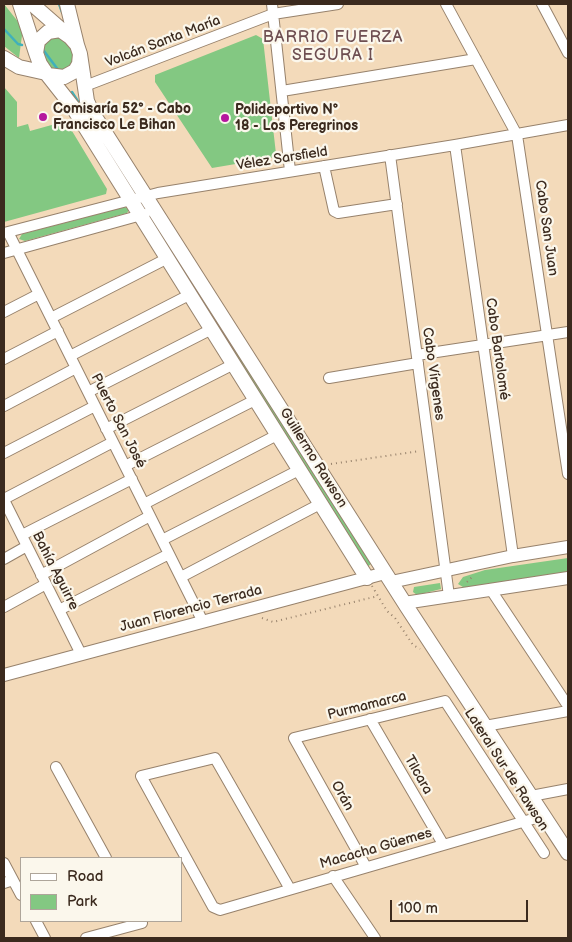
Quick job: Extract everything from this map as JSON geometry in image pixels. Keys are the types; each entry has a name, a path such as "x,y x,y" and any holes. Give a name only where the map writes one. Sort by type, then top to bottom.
{"main road":[{"path":"20,4 36,53 47,74"},
{"path":"4,58 19,67 60,78 73,73 79,64 78,50 64,32 32,4"},
{"name":"Guillermo Rawson","path":"67,4 89,107 404,602 568,853"},
{"path":"36,53 38,41 45,34 56,30 64,32"},
{"name":"Guillermo Rawson","path":"47,74 72,106 138,216 367,578"}],"street":[{"name":"Volcán Santa María","path":"86,86 273,9 338,4"},
{"name":"Cabo San Juan","path":"446,4 516,134 568,474"},
{"path":"542,4 568,53"},
{"path":"273,9 290,171"},
{"path":"282,91 476,59"},
{"name":"Vélez Sarsfield","path":"6,233 146,195 455,145 568,124"},
{"name":"Cabo Bartolomé","path":"455,145 513,556"},
{"name":"Cabo Vírgenes","path":"390,155 449,596"},
{"path":"324,166 334,211 338,213 397,204"},
{"path":"4,253 156,212"},
{"name":"Puerto San José","path":"6,233 17,249 203,622"},
{"path":"51,318 166,259"},
{"path":"4,312 39,294"},
{"path":"70,356 189,295"},
{"path":"88,392 210,330"},
{"path":"4,359 58,331"},
{"path":"329,378 483,345 568,332"},
{"path":"106,429 232,364"},
{"path":"4,406 76,368"},
{"path":"125,466 255,400"},
{"path":"4,453 95,406"},
{"path":"144,504 277,435"},
{"path":"4,499 113,442"},
{"path":"162,540 299,470"},
{"path":"22,535 132,479"},
{"name":"Bahía Aguirre","path":"4,499 7,514 22,535 81,654"},
{"path":"181,577 320,504"},
{"path":"4,607 44,580 150,516"},
{"path":"4,558 27,546"},
{"name":"Juan Florencio Terrada","path":"4,675 367,578 446,572 513,556 568,548"},
{"path":"59,610 169,554"},
{"path":"404,602 568,578"},
{"path":"491,590 568,706"},
{"name":"Purmamarca","path":"294,738 446,701"},
{"name":"Lateral Sur de Rawson","path":"446,701 544,853"},
{"path":"485,726 568,711"},
{"name":"Tilcara","path":"370,719 443,844"},
{"name":"Orán","path":"294,738 366,867"},
{"name":"Macacha Güemes","path":"290,889 215,758 141,776 216,910 290,889 333,876 366,867 443,844 543,816"},
{"path":"56,767 105,857"},
{"path":"531,796 568,789"},
{"path":"4,863 9,882 20,893"},
{"path":"333,876 375,938"},
{"path":"37,922 45,938"},
{"path":"86,938 142,922"}],"path":[{"path":"318,466 430,449"},
{"path":"367,578 413,645 420,649"},
{"path":"243,611 273,622 378,596"}],"green space":[{"path":"4,4 23,28 19,58 4,46"},
{"path":"63,35 73,47 74,66 54,73 41,58 44,39"},
{"name":"Polideportivo N° 18 - Los Peregrinos","path":"256,35 263,39 276,154 271,158 212,168 155,82 155,75"},
{"path":"4,87 17,102 17,127 28,124 30,131 66,121 107,189 106,194 4,222"},
{"path":"125,207 129,210 127,213 25,241 19,239 22,234"},
{"path":"157,222 371,564 366,568 151,226"},
{"path":"568,558 568,573 468,587 458,584 463,577 485,570"},
{"path":"440,583 441,589 417,595 413,592 414,587"}],"waterway":[{"path":"59,4 62,12"},
{"path":"4,29 18,44 22,45"},
{"path":"41,47 59,71"},
{"path":"72,92 86,114"}],"place":[{"name":"Comisaría 52° - Cabo Francisco Le Bihan","path":"43,117"},
{"name":"Polideportivo N° 18 - Los Peregrinos","path":"225,118"}],"district":[{"name":"BARRIO FUERZA SEGURA I","path":"333,47"}]}
